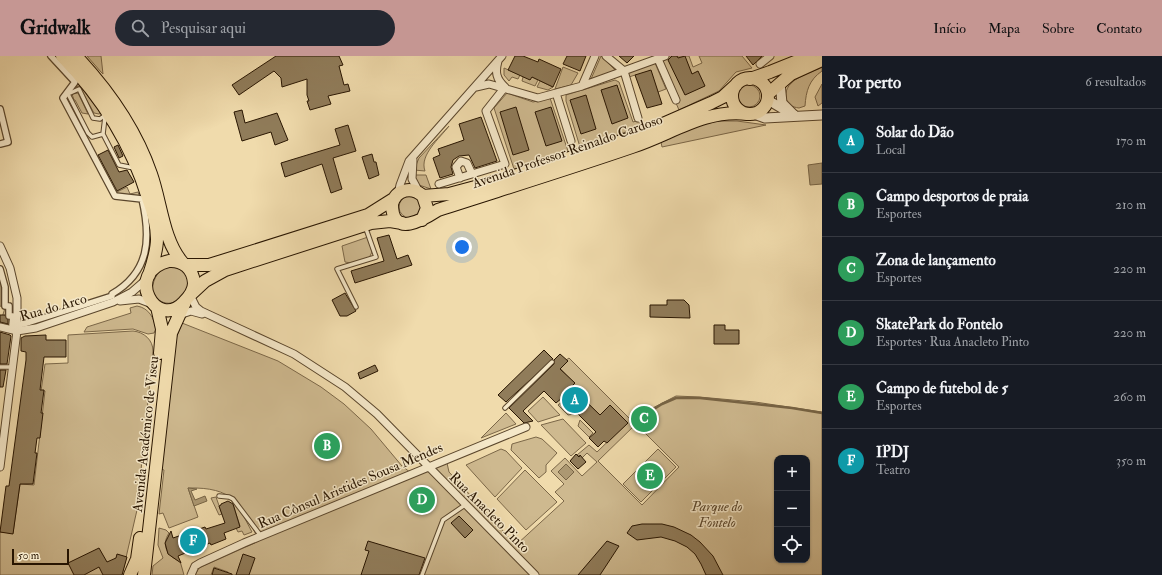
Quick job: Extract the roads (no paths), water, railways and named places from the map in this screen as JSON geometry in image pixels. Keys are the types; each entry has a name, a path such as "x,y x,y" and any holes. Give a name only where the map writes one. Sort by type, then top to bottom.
{"main road":[{"path":"62,56 86,83 118,129 139,170 151,206 157,233 157,245 145,290 177,305"},
{"path":"76,56 105,90 136,140 151,173 169,241 175,255 193,276 194,286 177,305"},
{"path":"810,56 736,85 732,95 738,109 750,114 764,108 768,97 780,83 791,74 822,60"},
{"path":"750,79 761,82 768,97"},
{"name":"Avenida Professor Reinaldo Cardoso","path":"421,194 440,196 475,188 631,138 711,103 723,96 736,85"},
{"name":"Avenida Professor Reinaldo Cardoso","path":"422,220 438,210 634,146 704,117 732,112 750,114"},
{"path":"148,277 156,267 165,262 174,260 184,264 216,263 368,215 407,190 421,194 427,208 422,220 411,224 383,221 365,225 225,270 205,281 177,305"},
{"path":"397,196 392,204 393,213 402,222"},
{"name":"Avenida Académico de Viseu","path":"145,575 170,337 177,305"},
{"name":"Avenida Académico de Viseu","path":"130,575 140,548 162,329 177,305"}],"street":[{"path":"16,328 24,324 112,296 112,294 127,284 138,271 147,244 142,198 115,196 63,98 75,82 51,56"},
{"path":"582,86 595,56"},
{"path":"606,56 624,71 638,118"},
{"path":"474,88 489,84 505,87 538,98 582,86 665,56"},
{"path":"760,64 770,56"},
{"path":"500,58 496,72 499,82 505,87"},
{"path":"397,196 406,169 414,156 500,58"},
{"path":"658,59 676,100"},
{"path":"780,83 782,103 794,115"},
{"path":"440,184 505,164 486,111 505,87"},
{"path":"556,93 571,141"},
{"path":"768,97 794,115"},
{"path":"0,109 8,142 0,144"},
{"path":"750,114 765,118 794,115 822,115"},
{"path":"414,156 412,179 421,194"},
{"path":"460,178 456,167 461,161 467,163 472,174"},
{"path":"0,246 15,283 17,298 16,328 0,467"},
{"path":"0,269 5,287 5,306 9,306 9,316 13,316 12,325 16,328"},
{"name":"Rua do Arco","path":"0,327 36,328 113,302 132,292 148,277"},
{"name":"Rua do Arco","path":"113,302 138,299 177,305 208,315"},
{"path":"177,305 198,310 208,315"},
{"name":"Rua Anacleto Pinto","path":"208,315 294,354 327,374 362,400 535,575"},
{"name":"Rua Cônsul Aristides Sousa Mendes","path":"191,575 195,566 200,563 261,536 526,427"}],"lane":[{"path":"103,134 92,137 88,133 68,94 79,89 94,118 100,119 105,112"},
{"path":"105,112 103,134 119,165 128,166 139,170"},
{"path":"356,307 337,269 376,257 365,225"},
{"path":"505,408 552,362"},
{"path":"0,367 12,367"},
{"path":"219,496 228,497 236,502 261,536"},
{"path":"422,575 443,519 465,505"}],"waterway":[{"path":"651,411 676,398 700,398 792,408 822,413"}],"place":[{"name":"Solar do Dão","path":"575,400"},
{"name":"Zona de lançamento","path":"644,419"},
{"name":"Campo desportos de praia","path":"327,446"},
{"name":"Campo de futebol de 5","path":"650,476"},
{"name":"SkatePark do Fontelo","path":"422,500"},
{"name":"IPDJ","path":"193,541"}],"park label":[{"name":"Parque do Fontelo","path":"717,514"}]}
